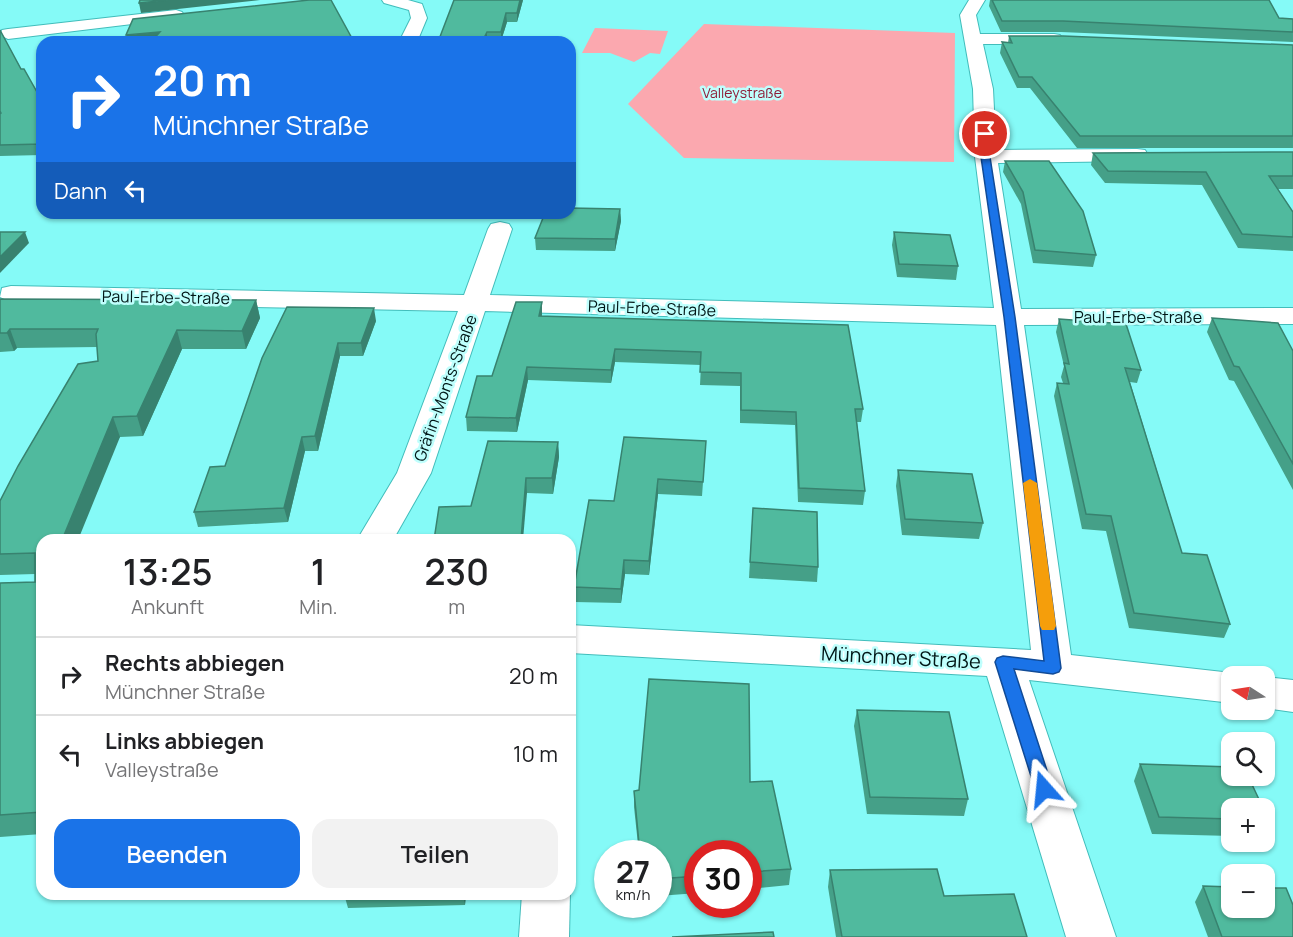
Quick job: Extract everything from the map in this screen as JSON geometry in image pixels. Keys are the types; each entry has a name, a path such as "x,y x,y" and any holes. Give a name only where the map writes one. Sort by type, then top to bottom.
{"street":[{"path":"390,0 416,7 419,18 411,36"},
{"path":"976,0 968,15 984,89 986,157 1010,317 1053,668"},
{"path":"4,34 187,14"},
{"path":"87,36 116,22"},
{"path":"4,34 36,37"},
{"path":"972,39 1072,40"},
{"path":"986,157 1161,155"},
{"name":"Gräfin-Monts-Straße","path":"378,534 414,473 476,303 500,229"},
{"name":"Paul-Erbe-Straße","path":"10,294 1010,317 1293,316"},
{"name":"Münchner Straße","path":"576,639 1003,662 1221,687"},
{"path":"1003,662 1091,937"},
{"path":"1275,694 1293,696"},
{"path":"544,937 546,900"}],"green space":[{"name":"Valleystraße","path":"704,24 955,33 954,162 684,158 628,104"},
{"path":"595,28 668,31 660,54 650,53 634,62 610,53 582,53"}],"building":[{"path":"140,0 168,0 139,3"},
{"path":"309,0 331,0 351,36 156,36 160,32 126,35 133,19"},
{"path":"454,0 520,0 517,13 506,13 501,32 487,32 485,36 440,36"},
{"path":"992,0 1269,0 1279,18 1293,19 1293,32 1063,21 1002,21"},
{"path":"0,30 21,69 24,69 36,90 36,144 0,145"},
{"path":"1009,36 1293,45 1293,136 1080,136 1032,77 1019,77 1002,42 1012,43"},
{"path":"1293,152 1293,176 1269,176 1293,212 1293,237 1242,234 1206,172 1108,171 1093,153"},
{"path":"1005,161 1049,161 1083,211 1096,255 1035,250 1023,192"},
{"path":"576,208 620,209 615,239 535,238 543,219 576,219"},
{"path":"0,232 25,232 0,257"},
{"path":"894,232 950,235 958,266 899,264"},
{"path":"0,299 256,300 242,331 177,330 137,416 113,417 64,534 36,534 36,812 0,815 0,583 35,582 35,553 0,554 0,501 78,364 98,361 96,334 98,329 10,329 7,333 0,333"},
{"path":"516,302 542,302 539,316 848,325 863,409 855,409 865,491 799,488 796,412 741,410 741,373 700,372 701,352 615,349 611,370 527,367 516,418 466,417 477,376 492,376"},
{"path":"287,307 374,308 361,343 338,343 315,436 302,437 284,508 194,512 210,467 225,466 262,358"},
{"path":"1212,318 1278,323 1293,351 1293,464 1239,367 1234,366"},
{"path":"1059,319 1126,324 1141,370 1125,368 1182,553 1207,555 1230,624 1134,613 1111,516 1086,514 1057,383 1069,384 1064,363 1069,364"},
{"path":"624,437 706,441 703,482 658,479 649,561 624,560 621,589 576,587 589,500 614,501"},
{"path":"488,441 558,442 552,478 526,478 521,534 435,534 439,507 471,506"},
{"path":"898,470 972,474 983,523 905,519"},
{"path":"753,508 817,512 818,567 750,562"},
{"path":"649,679 749,684 750,782 772,781 791,869 762,871 762,840 684,840 684,877 672,878 672,840 639,840 634,791 639,790"},
{"path":"857,710 949,712 968,799 870,797"},
{"path":"1140,764 1221,767 1221,786 1253,786 1258,798 1221,798 1221,819 1159,817"},
{"path":"937,869 944,896 1014,894 1027,937 842,937 830,870"},
{"path":"1203,886 1221,887 1221,918 1275,918 1275,888 1286,888 1293,905 1293,937 1222,937"},
{"path":"773,932 774,937 672,937"}],"slow traffic":[{"path":"1030,483 1048,626"}],"route":[{"path":"985,134 986,157 1010,317 1053,668 1003,662 1044,789"}]}
